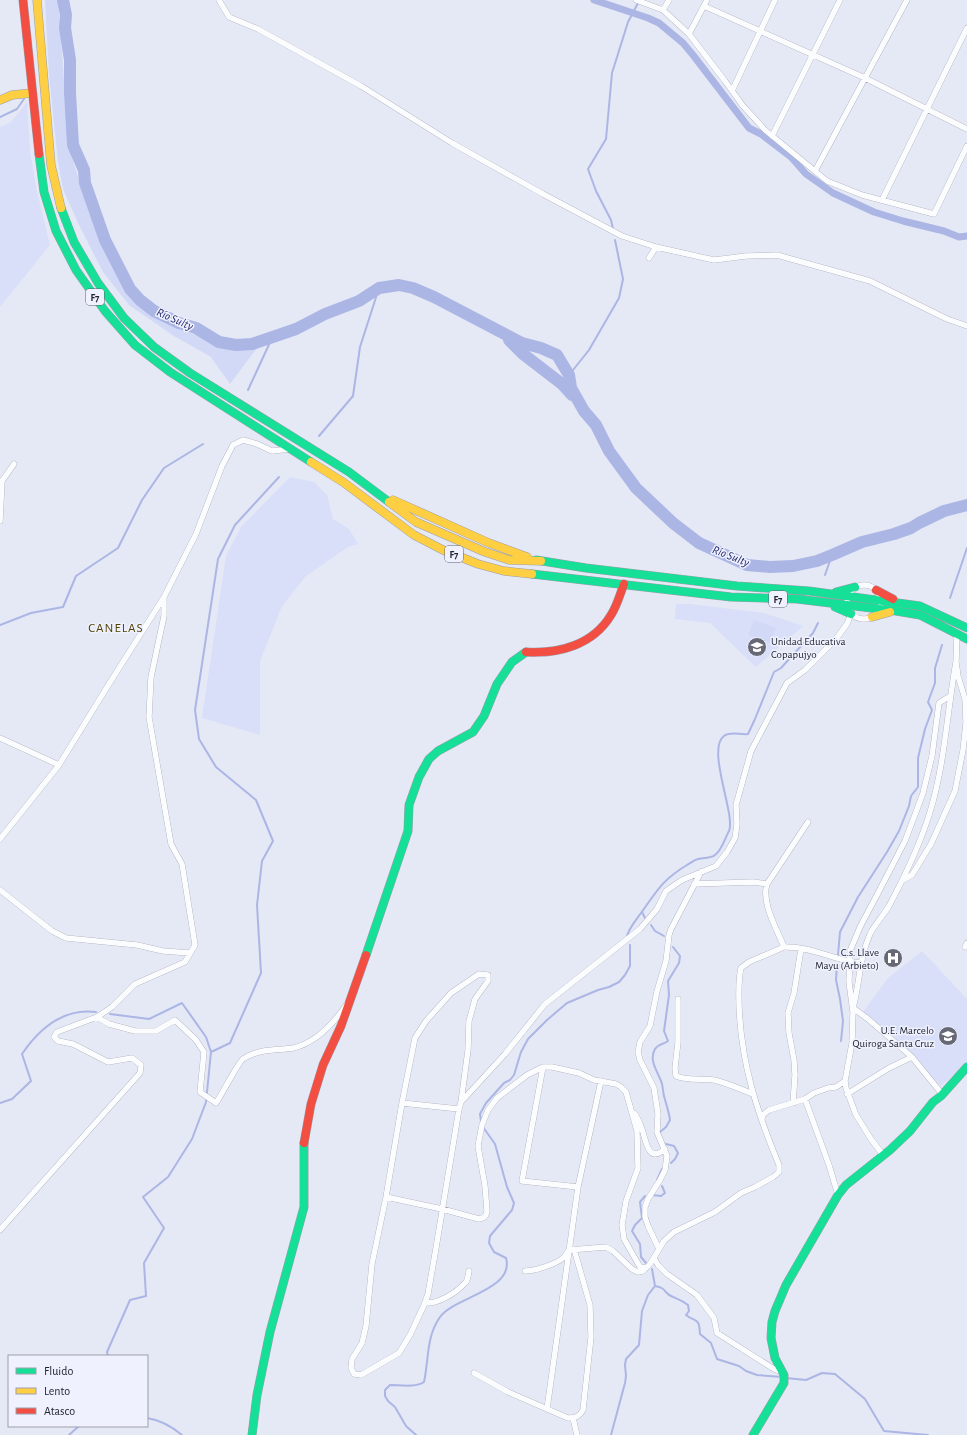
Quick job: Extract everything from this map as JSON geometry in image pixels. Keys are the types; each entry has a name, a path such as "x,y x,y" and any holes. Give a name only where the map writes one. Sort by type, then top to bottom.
{"main road":[{"name":"F7","path":"24,0 32,93 44,192 56,231 76,270 105,311 136,345 170,372 343,482 414,535 478,564 504,571 731,597 797,599 896,611 920,615 967,640"},
{"name":"F7","path":"37,0 51,166 60,206 74,242 98,283 124,318 154,347 190,372 349,472 373,490 419,517 506,555 586,568 737,586 808,591 920,606 967,628"},
{"path":"0,100 12,95 32,93"},
{"path":"252,1435 257,1395 270,1332 304,1207 303,1146 310,1104 323,1065 341,1026 352,997 408,831 409,805 419,777 430,759 438,750 473,732 484,716 497,684 512,662 525,652 534,653 566,649 582,644 597,634 612,616 624,584"},
{"path":"832,594 855,587"},
{"path":"876,590 900,603"},
{"path":"826,602 851,614"},
{"path":"872,617 896,611"},
{"path":"753,1435 761,1424 785,1379 775,1358 771,1338 772,1322 775,1311 786,1285 838,1195 846,1184 910,1131 933,1102 967,1067"}],"street":[{"path":"219,0 229,17 258,29 361,86 452,143 622,236 656,247 714,260 746,256 777,255 870,281 946,318 967,326"},
{"path":"636,0 663,10 689,34 742,106 772,136 816,171 827,182 882,200 934,214 967,146"},
{"path":"663,10 669,0"},
{"path":"732,91 775,0"},
{"path":"772,136 840,0"},
{"path":"816,171 907,0"},
{"path":"689,34 706,3 760,31 865,78 967,129"},
{"path":"882,200 967,28"},
{"path":"648,258 656,247"},
{"path":"0,839 59,766 164,597 196,534 222,466 233,446 243,440 257,444 272,451 290,449"},
{"path":"0,521 2,481 14,464"},
{"path":"866,585 872,586 876,590 881,600 880,609 872,617 861,619 851,614 847,605 848,596 855,587 866,585"},
{"path":"0,1230 140,1073 141,1065 132,1058 108,1062 73,1044 58,1041 54,1037 57,1032 98,1017 112,1007 135,984 185,962 195,945 184,871 182,864 171,844 149,717 151,677 164,616 164,597"},
{"path":"461,1102 505,1054 545,1004 640,928 657,909 666,891 682,880 716,866 727,852 735,838 737,824 736,805 751,751 787,683 805,670 836,639 847,624 851,614"},
{"path":"853,1008 858,989 864,948 871,932 888,907 902,880 921,838 930,812 939,778 945,744 950,696 956,662 957,635"},
{"path":"902,880 912,876 931,844 955,791 964,750 966,732 966,700 958,676 956,662"},
{"path":"883,1154 871,1139 856,1115 847,1094 845,1080 852,1043 853,1008 849,982 850,951 860,927 905,841 916,812 932,756 939,703 950,696"},
{"path":"0,738 59,766"},
{"path":"784,948 764,895 767,884 808,822"},
{"path":"659,1249 645,1217 645,1207 648,1199 660,1180 666,1166 668,1156 657,1132 658,1114 654,1088 640,1060 638,1052 640,1042 650,1026 657,990 666,961 671,929 701,872"},
{"path":"694,884 753,882 767,884"},
{"path":"0,890 52,931 66,938 137,945 163,951 190,953"},
{"path":"525,1271 532,1271 545,1267 563,1258 571,1250 606,1247 613,1251 635,1272 643,1271 654,1258 664,1241 674,1232 715,1212 735,1196 777,1175 780,1169 779,1165 753,1094 742,1044 739,995 739,974 741,968 744,965 784,948 808,950 850,962 861,963"},
{"path":"793,1103 795,1075 794,1060 788,1033 788,1013 794,994 801,949"},
{"path":"480,974 488,975 488,981 475,999 469,1021 468,1050 461,1102 458,1109 428,1294 425,1303 410,1335 399,1353 361,1375 354,1374 351,1368 352,1359 362,1342 366,1326 372,1264 386,1197 402,1103 415,1038 426,1021 451,993 480,974"},
{"path":"98,1017 109,1024 135,1031 156,1031 175,1020 196,1040 204,1052 200,1092 216,1103 242,1060 263,1050 295,1048 313,1040 340,1014 352,997"},
{"path":"678,999 678,1042 675,1068 676,1076 683,1079 696,1078 714,1080 753,1094"},
{"path":"853,1008 912,1057 942,1094"},
{"path":"847,1094 889,1068 912,1057"},
{"path":"543,1067 522,1181 578,1187"},
{"path":"386,1197 442,1209 479,1219 483,1218 487,1212 485,1186 478,1146 482,1125 488,1110 497,1098 527,1075 543,1067 552,1067 579,1073 594,1080 616,1084 621,1087 626,1092 632,1108 637,1131 638,1168 626,1201 622,1219 622,1232 624,1239 637,1263 640,1267 646,1268"},
{"path":"762,1120 765,1112 805,1099 814,1093 828,1088 836,1088 845,1080"},
{"path":"547,1408 571,1250 578,1187 601,1081"},
{"path":"805,1099 829,1165 838,1195"},
{"path":"402,1103 458,1109"},
{"path":"632,1108 639,1120 646,1146 655,1154 658,1154 665,1149"},
{"path":"474,1373 484,1380 508,1392 568,1418 573,1418 580,1415 583,1410 591,1337 590,1305 571,1250"},
{"path":"654,1258 658,1265 667,1274 697,1295 714,1318 717,1333 768,1366 782,1372"},
{"path":"425,1303 430,1304 441,1300 456,1291 466,1282 469,1271"},
{"path":"573,1418 577,1435"}],"shaded area":[{"path":"45,0 58,0 69,148 88,209 123,289 143,309 179,329 201,337 224,349 257,348 230,384 211,357 174,336 129,305 103,272 79,225 63,189 58,162 49,75"},
{"path":"27,102 30,152 36,187 50,245 0,307 0,127 11,122"},
{"path":"290,477 314,482 327,495 333,519 349,529 358,544 348,547 306,576 282,606 260,661 260,735 202,718 226,556 241,527"},
{"name":"Unidad Educativa Copapujyo","path":"676,604 690,604 764,613 803,626 756,667 710,623 675,619"},
{"path":"754,620 776,628 770,643 748,635"},
{"path":"922,951 967,999 967,1063 941,1086 863,1012 888,978"}],"waterway":[{"name":"Río Sulty","path":"63,0 66,15 65,28 70,60 73,145 84,170 85,183 105,240 130,289 140,300 154,311 179,323 196,328 219,342 236,345 252,344 296,329 325,314 359,301 379,288 399,285 413,288 434,297 522,343 541,348 557,355 569,375 571,388 584,411 596,425 609,451 636,488 673,523 699,543 747,565 770,567 793,566 817,561 862,542 911,528 944,511 967,505"},
{"path":"594,0 659,23 683,43 749,128 761,134 791,157 806,174 833,193 874,212 944,231 959,237 967,236"},
{"path":"613,229 611,220 596,191 588,169 606,139 612,73 628,22 638,3"},
{"path":"0,117 17,109 24,99"},
{"path":"569,375 589,350 619,298 623,279 615,240"},
{"path":"319,436 353,396 360,347 379,288"},
{"path":"248,390 272,338"},
{"name":"Río Sulty","path":"509,340 523,354 562,384 572,395"},
{"path":"0,625 31,613 63,607 76,576 118,548 142,500 164,468 203,444"},
{"path":"110,1014 149,1019 182,1003 206,1037 211,1052 230,1043 261,973 257,905 262,861 273,841 256,800 216,767 199,739 195,710 218,559 235,525 279,477"},
{"path":"950,598 967,548"},
{"path":"825,575 832,555"},
{"path":"627,936 633,924 656,892 666,881 679,870 697,859 713,856 720,850 729,831 730,823 718,754 719,743 724,736 732,733 748,734 774,672 781,668 813,633 818,623"},
{"path":"838,955 840,932 858,897 899,831 909,806 911,796 918,787 918,758 925,729 932,710 928,702 935,683 935,668 942,645"},
{"path":"642,912 645,918"},
{"path":"651,925 655,931 664,936"},
{"path":"481,1121 480,1114 486,1103 504,1083 510,1080 514,1075 521,1052 528,1039 567,1003 619,982 630,966 630,945"},
{"path":"660,1132 666,1127 670,1120 662,1084 653,1062 653,1053 656,1047 668,1041 664,1031 669,995 668,981 679,963 680,956 673,947"},
{"path":"837,964 836,980 843,1021 841,1041"},
{"path":"0,1103 12,1099 31,1081 22,1054 36,1036 53,1022 63,1017 73,1013 96,1012"},
{"path":"108,1355 107,1352 130,1300 146,1296 144,1263 164,1228 143,1197 168,1177 192,1139 206,1102 211,1052"},
{"path":"416,1435 406,1426 395,1407 388,1401 385,1396 385,1390 390,1385 412,1386 424,1382 430,1340 435,1325 440,1317 447,1310 493,1285 501,1278 506,1269 506,1258 494,1252 489,1243 490,1236 512,1210 514,1203 507,1187 495,1144 483,1127"},
{"path":"666,1144 674,1146 678,1153 671,1163"},
{"path":"657,1180 662,1169"},
{"path":"652,1195 661,1196 665,1193 662,1186"},
{"path":"645,1196 640,1202 642,1218 635,1225 632,1231 640,1244 641,1257 646,1263"},
{"path":"652,1269 655,1286 663,1289 669,1295 688,1305 689,1311 686,1315 698,1322 700,1334 711,1343 717,1359 739,1366 746,1371 757,1375 782,1377"},
{"path":"611,1435 625,1383 626,1359 639,1345 642,1311 648,1295 655,1286"},
{"path":"786,1378 806,1380 822,1373 835,1374 865,1399 884,1431 928,1435"},
{"path":"148,1418 166,1424 182,1435"},
{"path":"69,1435 78,1427"}],"traffic: fast":[{"path":"39,154 44,192 56,231 76,270 105,311 135,345 170,372 311,462"},
{"path":"61,208 74,242 98,283 124,318 154,347 190,373 349,472 389,502"},
{"path":"536,560 586,568 737,586 809,591 920,606 967,628"},
{"path":"532,574 731,597 797,599 896,611 920,615 967,639"},
{"path":"836,592 855,587"},
{"path":"835,607 851,614"},
{"path":"366,955 408,831 409,805 419,777 429,759 438,751 473,732 484,716 497,684 512,662 526,652"},
{"path":"753,1435 784,1383 784,1375 775,1358 771,1338 772,1322 775,1311 786,1285 838,1195 846,1185 890,1150 910,1131 933,1102 941,1096 967,1067"},
{"path":"252,1435 257,1395 270,1332 304,1207 304,1143"}],"traffic: slow":[{"path":"37,0 51,165 61,208"},
{"path":"0,100 12,95 32,93"},
{"path":"311,462 343,482 414,535 443,550 478,564 504,571 532,574"},
{"path":"393,500 489,543 527,557"},
{"path":"389,502 416,522 485,552 509,560 541,561"},
{"path":"872,617 890,612"}],"traffic: jam":[{"path":"23,0 39,154"},
{"path":"526,652 563,649 574,646 595,634 604,625 613,611 624,584"},
{"path":"876,590 893,599"},
{"path":"304,1143 311,1104 323,1065 341,1026 366,955"}],"place":[{"name":"Unidad Educativa Copapujyo","path":"757,647"},
{"name":"C.s. Llave Mayu (Arbieto)","path":"893,958"},
{"name":"U.E. Marcelo Quiroga Santa Cruz","path":"948,1036"}],"district":[{"name":"CANELAS","path":"116,627"}]}
